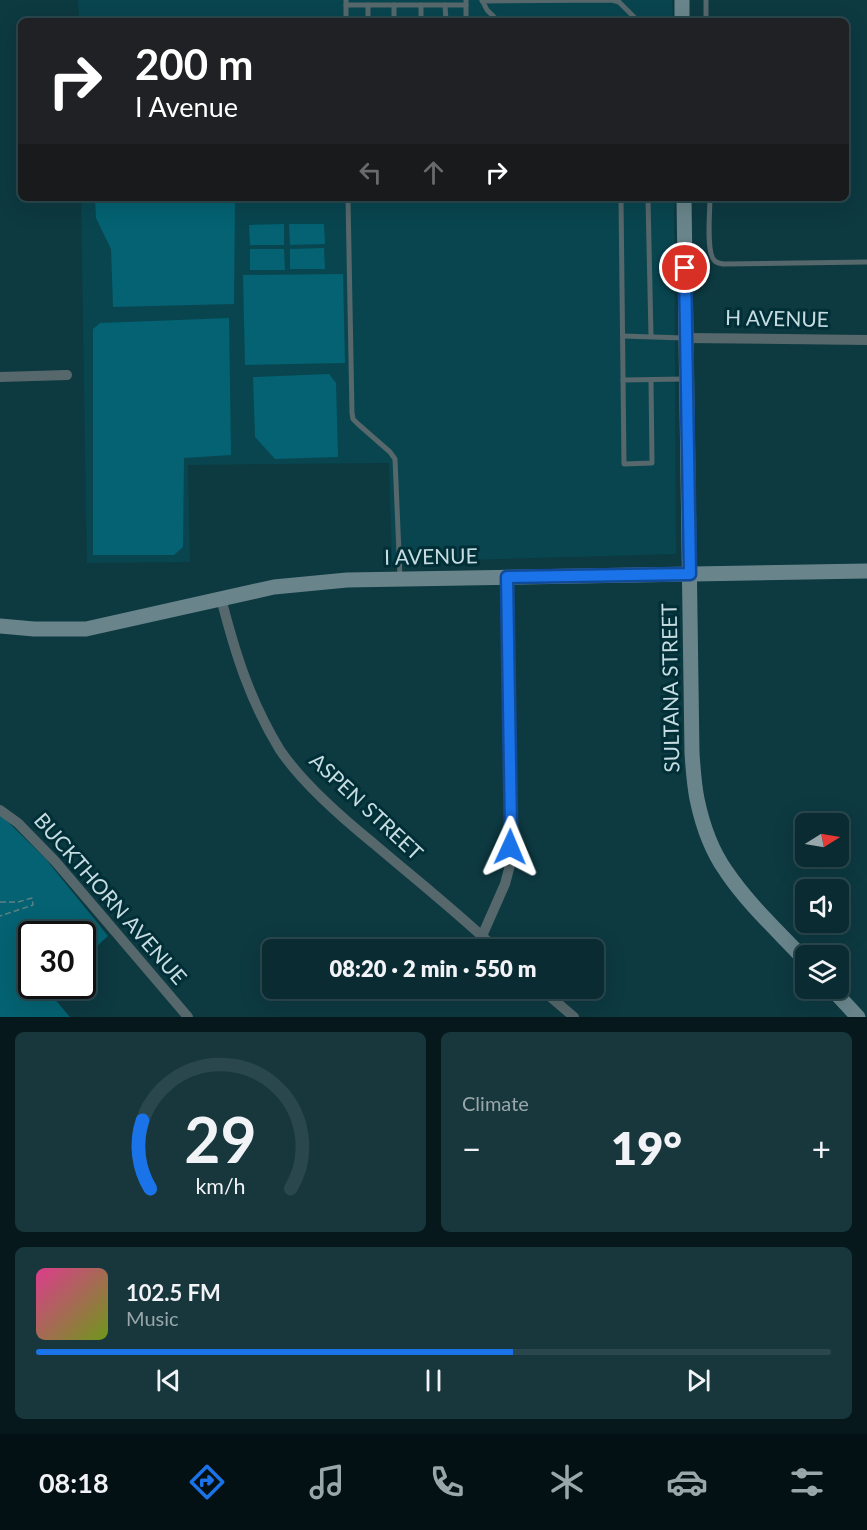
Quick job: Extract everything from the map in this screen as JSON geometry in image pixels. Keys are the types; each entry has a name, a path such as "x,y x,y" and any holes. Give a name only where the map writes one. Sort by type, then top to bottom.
{"main road":[{"path":"682,0 682,18"},
{"name":"SULTANA STREET","path":"684,201 692,753 697,799 713,848 725,870 795,949"},
{"name":"I AVENUE","path":"0,626 34,630 86,629 274,587 358,579 867,571"},
{"path":"841,999 858,1017"}],"street":[{"name":"H AVENUE","path":"686,338 867,340"},
{"path":"0,377 68,375"},
{"path":"482,936 505,884 510,865 507,577"},
{"name":"ASPEN STREET","path":"221,598 239,665 262,717 281,751 308,783 346,821 485,939"},
{"name":"BUCKTHORN AVENUE","path":"0,810 18,823 55,861 188,1017"},
{"path":"553,999 574,1017"},
{"path":"862,1017 867,1012"}],"lane":[{"path":"495,18 487,10 482,0 612,0 618,2 635,18"},
{"path":"706,0 706,18"},
{"path":"346,3 445,5 466,2 466,18"},
{"path":"368,5 368,18"},
{"path":"394,5 394,18"},
{"path":"421,5 421,18"},
{"path":"445,5 446,18"},
{"path":"348,201 352,413 353,419 395,459 400,579"},
{"path":"621,201 624,464 652,463 651,380"},
{"path":"648,201 651,336"},
{"path":"710,201 710,250 712,259 716,262 723,264 867,262"},
{"path":"622,336 686,338"},
{"path":"623,380 686,379"}],"path":[{"path":"0,902 18,902 32,898 33,905 0,916"}],"shaded area":[{"path":"78,0 672,0 673,18 79,18"},
{"path":"81,201 674,201 676,554 392,562 389,463 188,465 190,562 87,563"},
{"path":"95,201 235,201 234,304 113,307 111,249 96,218"},
{"path":"284,224 284,245 250,245 249,225"},
{"path":"289,224 324,224 325,244 290,245"},
{"path":"324,248 325,269 290,269 290,249"},
{"path":"250,249 284,249 285,270 250,270"},
{"path":"343,274 345,363 245,365 243,275"},
{"path":"229,318 231,455 184,458 183,547 174,555 93,555 93,329 100,323"},
{"path":"329,374 336,383 338,457 275,459 255,437 253,377"},
{"path":"0,816 45,858 96,921 18,921 18,999 55,999 70,1017 0,1017"},
{"path":"96,921 108,936 96,947"}],"route":[{"path":"510,847 507,577 690,574 685,268"}]}
